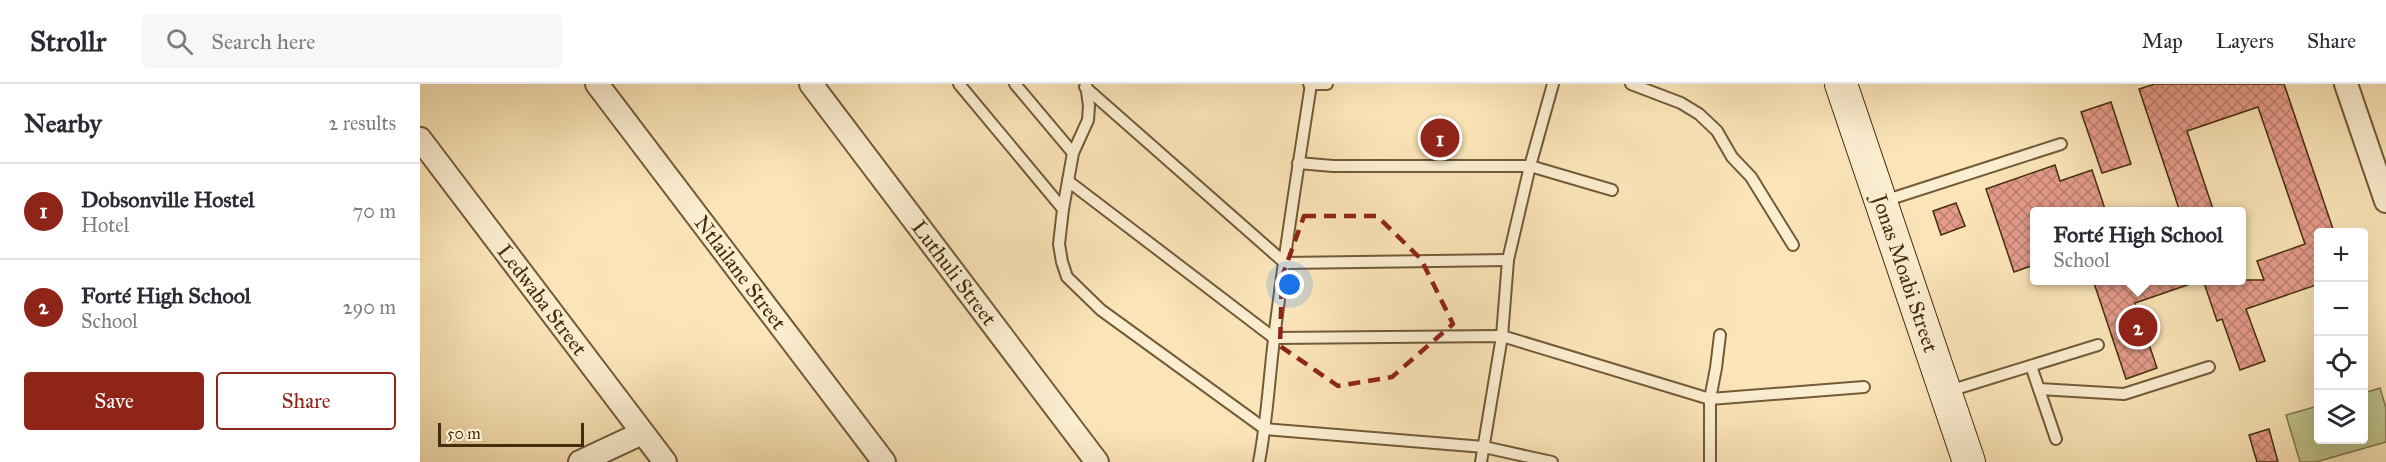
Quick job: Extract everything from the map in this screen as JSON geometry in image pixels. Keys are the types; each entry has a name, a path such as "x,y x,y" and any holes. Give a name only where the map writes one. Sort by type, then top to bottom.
{"street":[{"name":"Ntlailane Street","path":"597,84 884,462"},
{"name":"Luthuli Street","path":"811,84 1097,462"},
{"name":"Jonas Moabi Street","path":"1841,84 1946,392 1966,461"},
{"path":"2346,84 2386,201"},
{"name":"Ledwaba Street","path":"420,139 665,462"},
{"path":"580,462 642,433"}],"lane":[{"path":"959,84 1063,209"},
{"path":"1015,84 1073,153"},
{"path":"1259,462 1310,84 1327,84"},
{"path":"1481,462 1502,336 1508,260 1530,166 1553,84"},
{"path":"1631,84 1681,103 1699,114 1717,131 1732,157 1751,177 1793,245"},
{"path":"1085,86 1089,106 1088,120 1073,153 1059,244 1067,277 1101,310 1265,429 1484,447 1552,462"},
{"path":"1085,86 1286,263 1508,260"},
{"path":"1881,202 2061,144"},
{"path":"1298,163 1333,166 1530,166 1612,190"},
{"path":"1068,181 1274,338 1502,336 1710,399 1864,387"},
{"path":"1710,462 1710,399 1720,335"},
{"path":"1946,392 2098,345"},
{"path":"2031,366 2056,439"},
{"path":"2039,389 2124,394 2209,367"}],"highlighted area":[{"path":"1304,216 1377,216 1421,259 1453,324 1392,377 1338,386 1280,346 1282,277"}],"green space":[{"path":"2380,388 2386,408 2386,442 2316,462 2300,462 2286,415 2314,407 2314,444 2368,444 2368,392"}],"building":[{"path":"2155,84 2284,84 2333,228 2314,228 2314,286 2246,309 2265,361 2240,370 2222,319 2217,321 2205,285 2246,285 2246,280 2264,280 2257,261 2305,244 2258,107 2187,131 2212,207 2178,207 2139,89"},
{"path":"2111,102 2131,164 2102,173 2081,112"},
{"path":"2055,165 2060,181 2092,170 2104,207 2030,207 2030,266 2014,272 1986,189"},
{"path":"1956,203 1965,226 1941,235 1933,211"},
{"path":"2095,285 2187,285 2135,303 2157,368 2126,379"},
{"path":"2269,429 2278,462 2257,462 2249,435"}],"place":[{"name":"Dobsonville Hostel","path":"1440,138"},
{"name":"Forté High School","path":"2138,327"}]}
